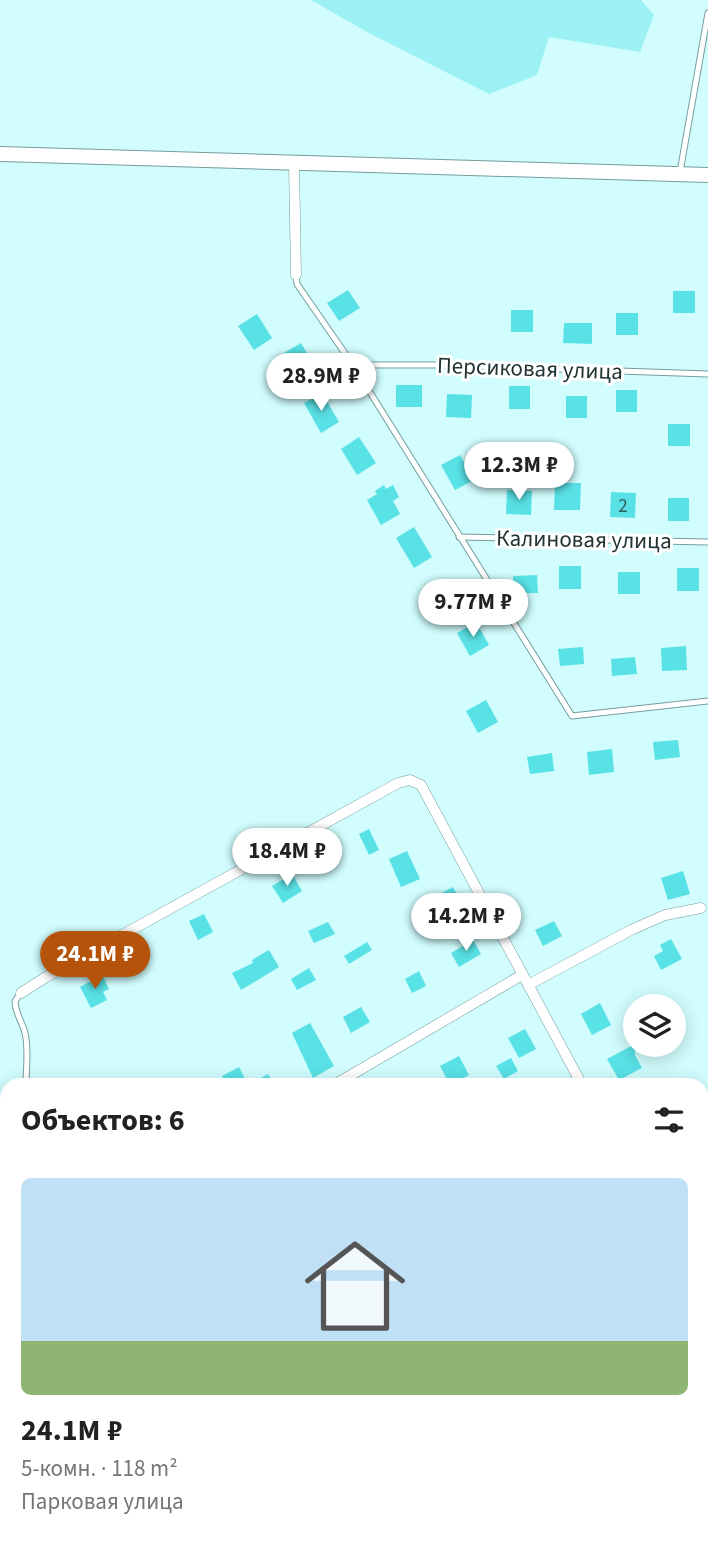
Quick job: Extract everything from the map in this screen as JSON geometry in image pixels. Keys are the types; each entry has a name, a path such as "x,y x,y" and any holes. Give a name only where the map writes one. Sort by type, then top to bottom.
{"main road":[{"path":"0,154 708,175"}],"street":[{"path":"294,163 296,275"},
{"path":"21,993 398,783 410,780 421,785 578,1078"},
{"path":"528,985 631,930 665,915 701,908"},
{"path":"346,1078 522,975"}],"lane":[{"path":"680,174 708,13"},
{"path":"296,275 297,284 353,365 572,716 708,701"},
{"name":"Персиковая улица","path":"353,365 708,373"},
{"name":"Калиновая улица","path":"460,537 708,541"},
{"path":"21,993 15,1001 15,1009 25,1031 26,1078"}],"shaded area":[{"path":"311,0 641,0 654,15 640,52 549,37 537,75 489,94"}],"building":[{"path":"348,290 360,308 339,321 327,303"},
{"path":"673,291 695,291 695,313 673,313"},
{"path":"511,310 533,310 533,332 511,332"},
{"path":"616,313 638,313 638,335 616,335"},
{"path":"257,314 272,338 254,350 238,326"},
{"path":"564,323 592,323 592,344 563,343"},
{"path":"301,343 318,372 301,382 284,353"},
{"path":"396,385 422,385 422,407 396,407"},
{"path":"509,386 530,386 530,409 509,409"},
{"path":"616,390 637,390 637,412 616,412"},
{"path":"322,393 339,422 321,433 304,403"},
{"path":"447,394 472,395 471,418 446,417"},
{"path":"566,396 587,396 587,418 566,418"},
{"path":"668,424 690,424 690,446 668,446"},
{"path":"359,437 376,463 357,475 341,449"},
{"path":"460,455 474,480 455,490 441,465"},
{"path":"555,483 581,483 580,510 554,510"},
{"path":"384,485 386,489 393,485 399,497 393,501 400,514 381,525 367,500 377,494 375,491"},
{"path":"507,490 532,491 531,515 506,514"},
{"path":"611,492 636,493 635,518 610,517"},
{"path":"668,498 689,498 689,521 668,521"},
{"path":"414,527 432,557 414,568 396,538"},
{"path":"559,566 581,566 581,589 559,589"},
{"path":"677,568 699,568 699,591 677,591"},
{"path":"618,572 640,572 640,594 618,594"},
{"path":"537,575 538,593 513,593 513,576"},
{"path":"439,582 453,605 437,615 423,592"},
{"path":"476,622 489,645 470,656 457,633"},
{"path":"686,646 687,670 662,671 661,648"},
{"path":"583,647 584,664 560,666 558,649"},
{"path":"635,657 637,674 612,676 611,659"},
{"path":"486,700 498,722 478,733 466,711"},
{"path":"678,740 680,757 655,760 653,742"},
{"path":"612,749 614,772 589,775 587,752"},
{"path":"552,753 554,771 530,774 527,757"},
{"path":"369,829 379,850 369,855 359,834"},
{"path":"407,851 420,879 401,887 389,859"},
{"path":"683,871 690,894 668,900 661,878"},
{"path":"292,874 302,891 283,903 272,886"},
{"path":"453,887 467,914 448,923 442,911 431,916 424,902"},
{"path":"204,914 213,932 198,940 189,921"},
{"path":"554,921 562,936 543,946 535,930"},
{"path":"328,922 335,934 314,943 308,931"},
{"path":"671,939 682,959 661,970 654,956 663,951 660,945"},
{"path":"473,940 481,954 459,967 451,953"},
{"path":"367,942 372,950 349,964 344,956"},
{"path":"269,950 279,967 241,990 232,973 253,963 252,960"},
{"path":"309,968 316,980 297,990 291,979"},
{"path":"419,971 426,986 412,993 405,979"},
{"path":"102,975 109,989 103,992 107,1000 91,1008 80,987"},
{"path":"600,1003 611,1025 592,1035 581,1014"},
{"path":"361,1007 370,1022 351,1033 343,1017"},
{"path":"310,1023 334,1066 313,1078 292,1033"},
{"path":"525,1029 536,1049 519,1058 508,1038"},
{"path":"623,1050 623,1057 636,1057 642,1068 618,1078 607,1059"},
{"path":"459,1056 469,1075 463,1078 446,1078 440,1066"},
{"path":"511,1058 518,1071 503,1078 496,1066"},
{"path":"239,1067 244,1078 223,1078 222,1076"}]}
